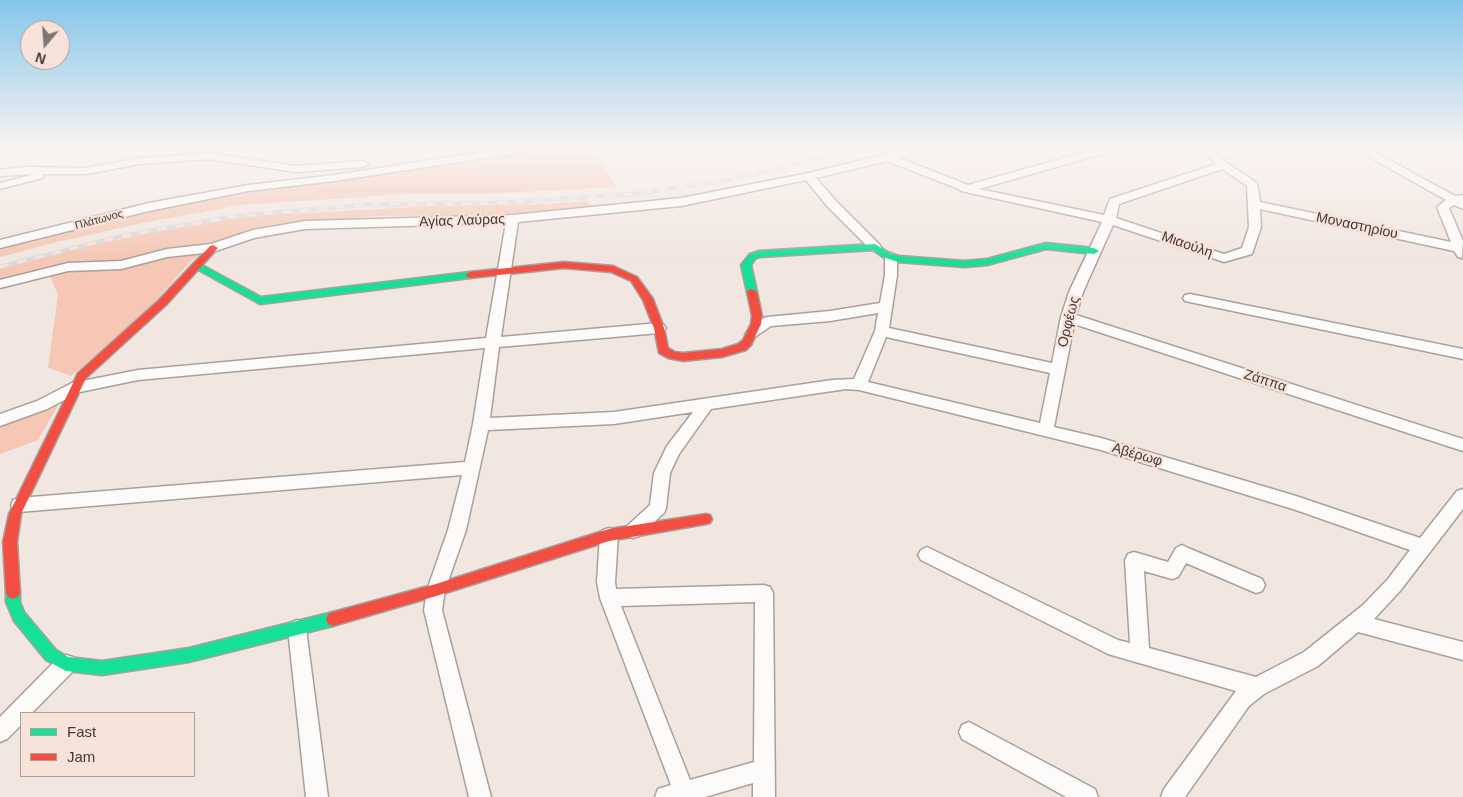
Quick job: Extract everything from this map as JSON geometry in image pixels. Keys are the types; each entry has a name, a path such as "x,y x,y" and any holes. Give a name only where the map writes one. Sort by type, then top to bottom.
{"street":[{"name":"Πλάτωνος","path":"0,244 149,207 272,185"},
{"name":"Αγίας Λαύρας","path":"0,284 68,267 121,265 167,253 213,248 253,234 305,225 513,219 681,202 764,185"},
{"path":"817,185 844,217 875,247 892,257 954,263 978,263 1046,246 1094,251"},
{"path":"956,185 1006,200 1109,220"},
{"path":"965,189 979,185"},
{"name":"Ορφέως","path":"1046,430 1068,317 1076,292 1109,220 1114,202 1163,185"},
{"path":"1253,185 1254,204"},
{"path":"1430,185 1460,201"},
{"path":"1460,201 1443,207 1462,252"},
{"name":"Μιαούλη","path":"1109,220 1224,258 1248,251 1254,227 1254,204"},
{"name":"Μοναστηρίου","path":"1254,204 1462,252"},
{"path":"480,797 433,610 436,590 462,515 472,468 481,424 503,271 513,219"},
{"path":"753,333 757,316 746,265 753,256 759,254 875,247"},
{"path":"213,248 145,320 82,376 19,505 12,525 10,542 12,602 19,616 51,656 66,664 102,668 127,666 189,655 436,590 609,535 706,519"},
{"path":"481,424 614,418 852,384 882,331 892,257"},
{"path":"198,266 260,301 564,265 613,268 634,279 648,299 659,328 663,350 672,356 682,357 703,356 742,347 753,333 767,322 830,316 886,307"},
{"path":"1190,298 1463,354"},
{"name":"Ζάππα","path":"1068,317 1463,445"},
{"path":"0,420 42,405 77,387 110,379 492,342 659,328"},
{"path":"882,331 1058,370"},
{"name":"Αβέρωφ","path":"852,384 1046,430 1242,486 1422,547"},
{"path":"633,531 658,508 662,473 673,450 706,406"},
{"path":"19,505 472,468"},
{"path":"1172,797 1242,699 1257,687 1311,659 1356,623 1394,585 1463,496"},
{"path":"609,535 606,582 609,598 675,794 764,770"},
{"path":"1140,655 1134,560 1172,571 1182,553 1256,585"},
{"path":"927,555 1115,648 1257,687"},
{"path":"609,598 764,593 764,797"},
{"path":"1356,623 1463,651"},
{"path":"297,628 317,797"},
{"path":"0,732 66,664"},
{"path":"969,732 1087,797"}],"shaded area":[{"path":"285,185 615,185 616,187 485,194 407,194 241,205 147,222 0,257 0,247 145,211 244,191"},
{"path":"586,201 591,206 509,215 378,216 275,224 217,240 189,263 146,312 71,376 48,368 58,295 47,268 0,281 0,269 73,249 216,220 283,214 436,206 546,204"},
{"path":"60,402 38,440 0,454 0,424"}],"railway":[{"path":"0,267 122,236 237,216 363,205 495,203 634,194 695,185"}],"traffic: fast":[{"path":"752,292 746,265 753,256 759,254 875,247 886,255 898,259 965,264 987,262 1046,246 1094,251"},
{"path":"198,266 260,301 470,275"},
{"path":"13,593 13,602 19,616 51,655 66,664 102,668 189,655 333,619"}],"traffic: jam":[{"path":"13,593 10,542 15,514 82,376 162,303 213,248"},
{"path":"470,275 564,265 613,269 634,279 648,299 659,328 663,350 672,355 683,357 722,353 742,347 747,342 756,324 757,316 752,292"},
{"path":"333,619 436,590 609,535 706,519"}]}
